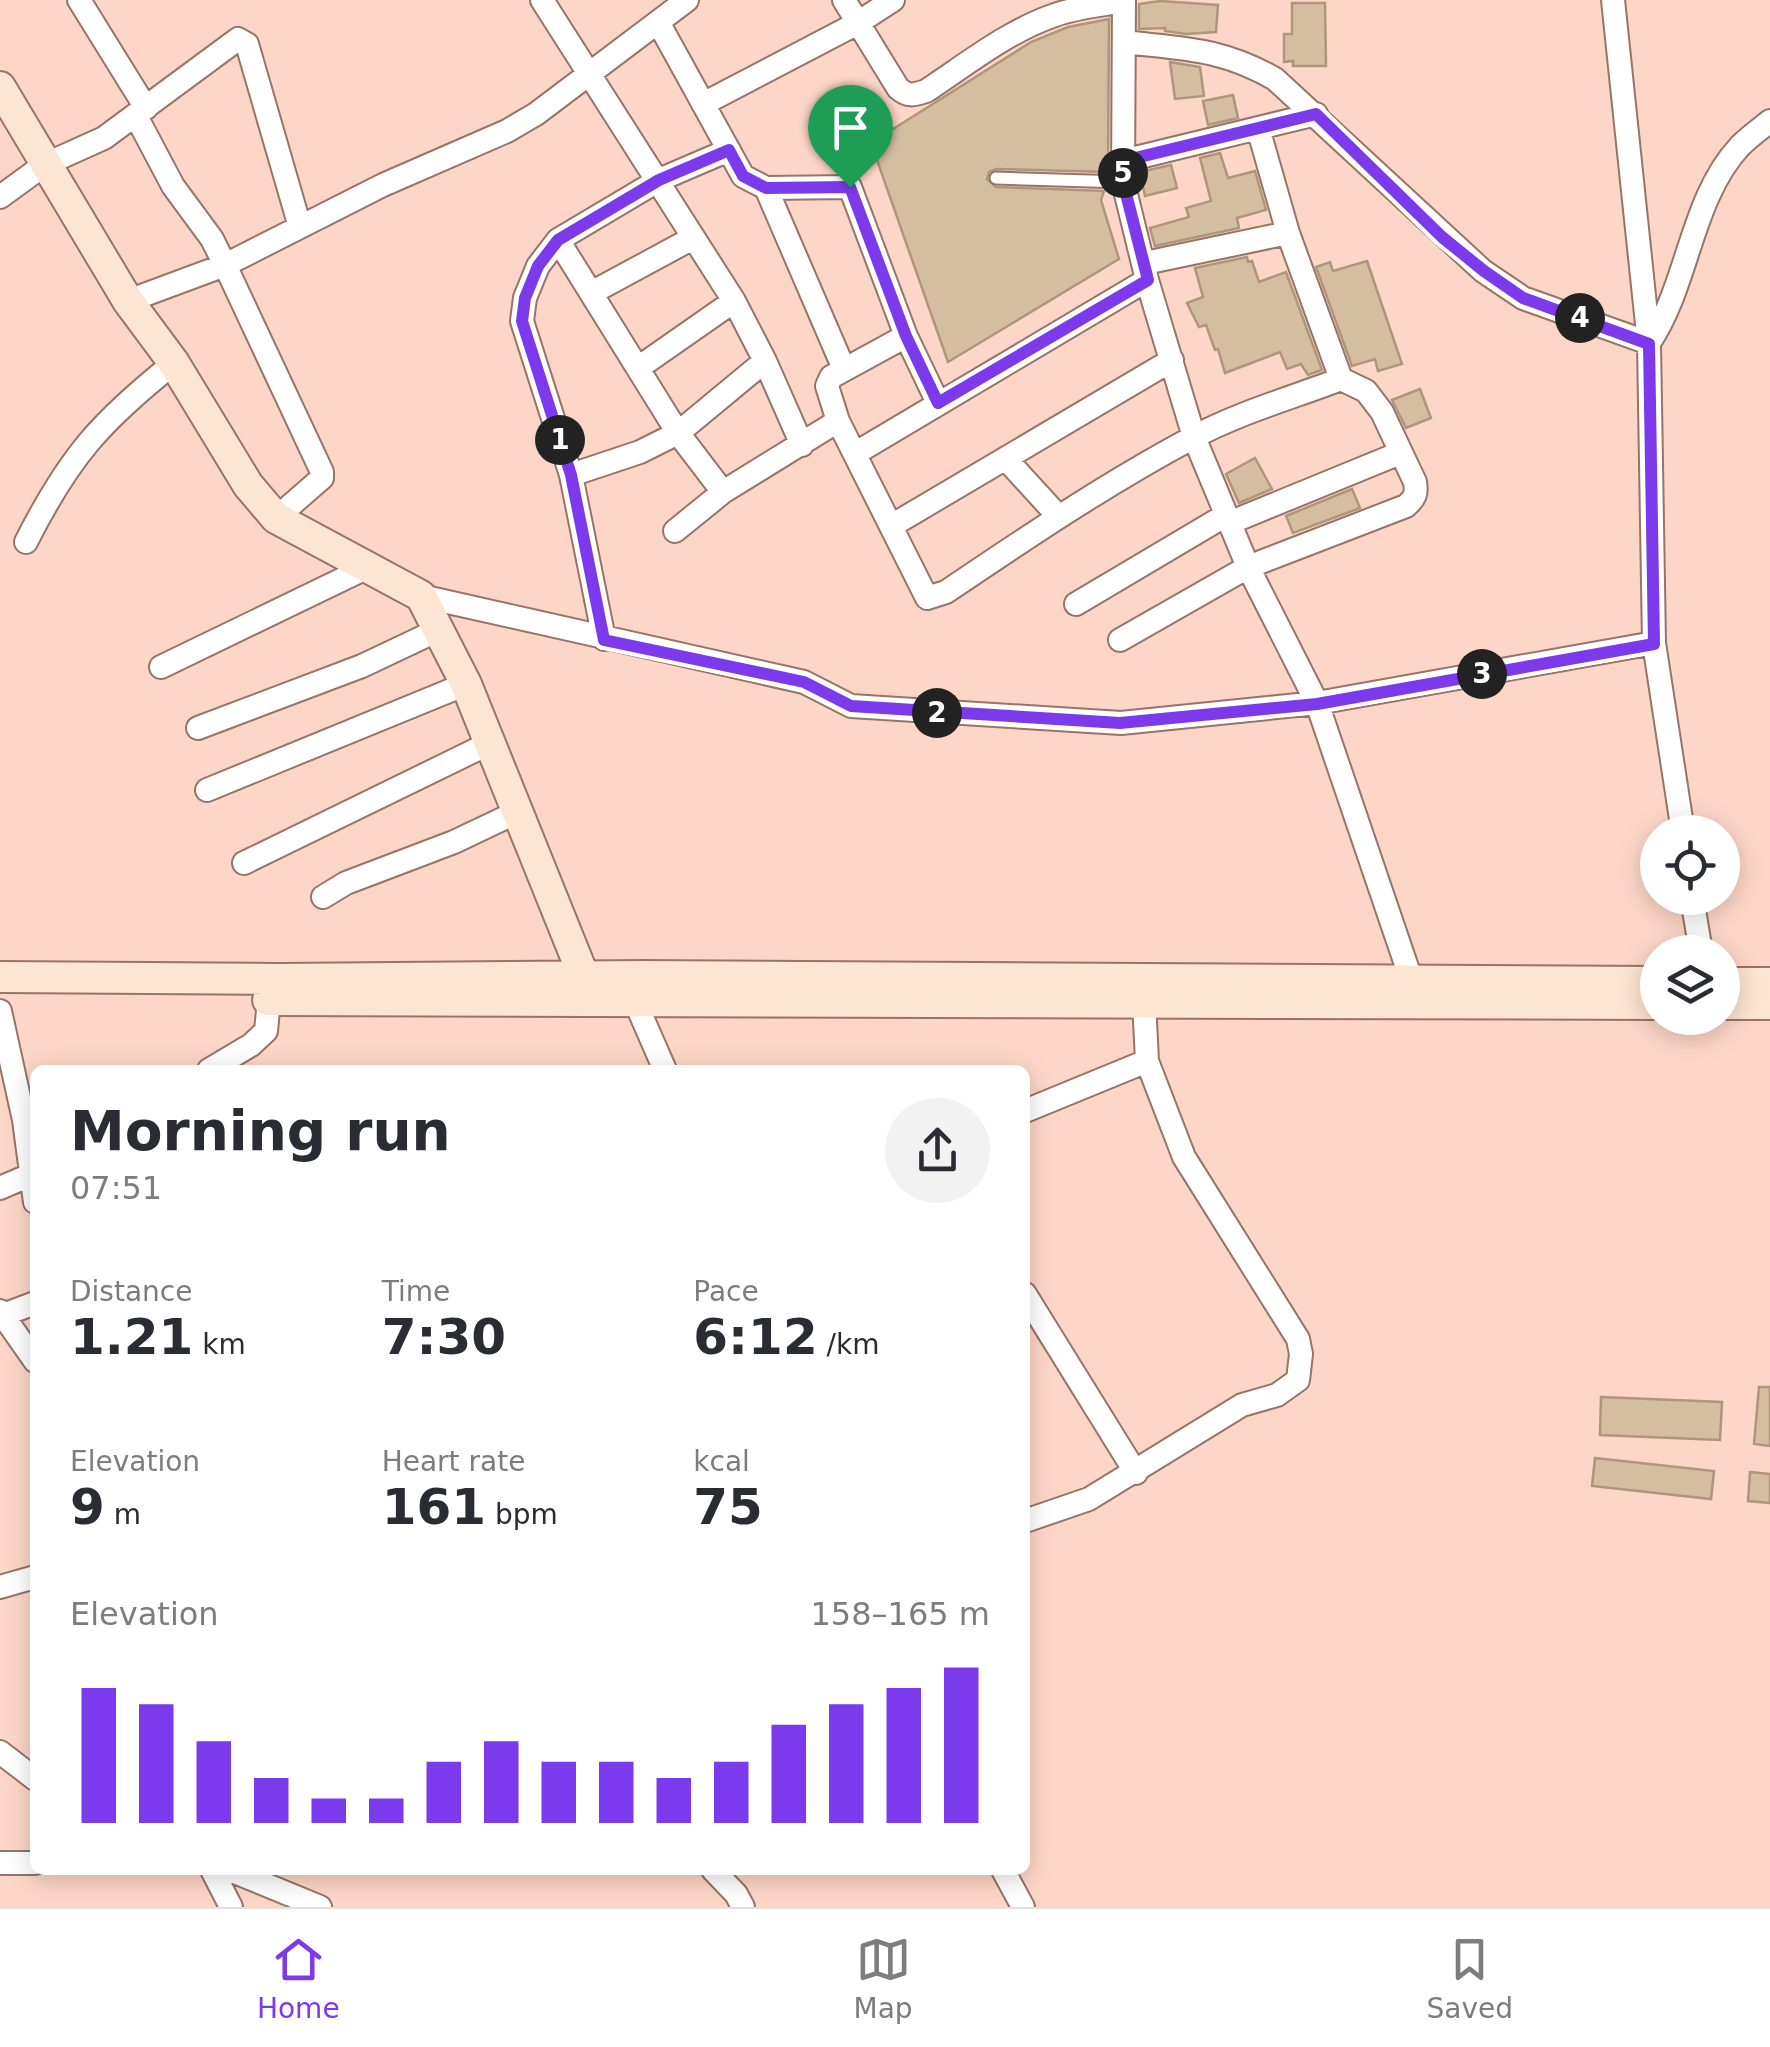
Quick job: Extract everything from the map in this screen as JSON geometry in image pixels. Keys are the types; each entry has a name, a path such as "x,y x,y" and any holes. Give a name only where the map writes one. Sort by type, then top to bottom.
{"street":[{"path":"79,0 141,112 173,186 225,265 322,475 276,518"},
{"path":"542,0 734,301 802,445"},
{"path":"128,300 225,265 383,184 536,114 687,0"},
{"path":"844,0 898,88 913,95 926,91 1013,34 1040,21 1124,0 1123,172 1146,271 1194,437 1248,567 1317,704 1412,982"},
{"path":"703,104 856,24 893,0"},
{"path":"1613,0 1649,344 1654,644 1680,815"},
{"path":"658,22 743,176 766,188 850,187 906,336 938,403"},
{"path":"0,197 44,165 104,138 233,41 243,40 300,227"},
{"path":"1124,42 1218,53 1275,79 1442,237 1484,271 1523,298 1649,344"},
{"path":"0,87 128,300 174,363 248,485 276,518 421,596 804,682 851,706 1120,723 1317,704 1654,644"},
{"path":"1123,172 1258,128 1316,114"},
{"path":"1649,344 1665,320 1708,196 1738,148 1770,121"},
{"path":"1120,640 1248,567 1406,506 1417,492 1382,412 1366,391 1341,379 1288,233 1258,128"},
{"path":"604,640 571,475 522,321 525,298 538,266 558,240 659,180 729,150"},
{"path":"766,188 844,369"},
{"path":"856,453 1146,271 1288,233"},
{"path":"593,292 692,238"},
{"path":"558,240 678,433 724,492"},
{"path":"638,368 734,301"},
{"path":"906,336 828,381 838,421 922,594 934,598 1058,516 1194,437 1341,379"},
{"path":"571,475 640,452 678,433 765,360"},
{"path":"891,526 1172,360"},
{"path":"26,542 52,490 87,441 119,406 174,363"},
{"path":"675,531 724,492 838,421"},
{"path":"1076,604 1227,519 1400,453"},
{"path":"1006,459 1058,516"},
{"path":"161,667 370,566"},
{"path":"421,596 466,684 584,978"},
{"path":"198,728 362,666 438,630"},
{"path":"207,790 466,684"},
{"path":"244,863 490,743"},
{"path":"324,896 359,877 454,842 516,812"},
{"path":"0,977 71,988 269,1000 1640,1004"},
{"path":"0,997 71,988 584,978 1640,982"},
{"path":"1740,983 1770,983"},
{"path":"634,999 662,1065"},
{"path":"217,1065 266,1031 269,1000"},
{"path":"1030,1519 1089,1499 1242,1406 1288,1390 1298,1380 1298,1340 1184,1157 1146,1062 1144,1001"},
{"path":"1740,1004 1770,1004"},
{"path":"0,1011 30,1156"},
{"path":"1030,1109 1146,1062"},
{"path":"0,1188 30,1175"},
{"path":"1030,1302 1136,1472"},
{"path":"30,1304 1,1312 30,1353"},
{"path":"0,1587 30,1578"},
{"path":"0,1752 30,1775"},
{"path":"0,1863 30,1863"},
{"path":"215,1875 231,1907"},
{"path":"242,1875 320,1907"},
{"path":"718,1875 743,1907"},
{"path":"1006,1875 1023,1907"}],"lane":[{"path":"996,178 1123,172"}],"building":[{"path":"1160,1 1218,5 1216,32 1186,34 1165,28 1139,29 1139,4"},
{"path":"1292,3 1325,3 1326,66 1293,66 1293,61 1284,62 1284,34 1292,34"},
{"path":"1109,19 1108,172 996,169 989,172 987,179 996,187 1104,191 1101,200 1119,259 948,362 871,143 1031,42 1068,27"},
{"path":"1170,62 1200,67 1204,96 1175,99"},
{"path":"1233,95 1238,118 1208,125 1203,101"},
{"path":"1220,153 1228,178 1255,171 1266,210 1237,218 1239,228 1155,246 1150,228 1189,217 1186,208 1211,201 1200,158"},
{"path":"1171,165 1177,188 1145,196 1140,172"},
{"path":"1247,257 1259,282 1286,272 1322,370 1308,375 1301,364 1287,369 1280,352 1225,373 1206,325 1199,327 1187,303 1203,297 1195,268"},
{"path":"1367,261 1402,364 1378,371 1375,359 1352,366 1316,267 1330,262 1333,271"},
{"path":"1420,389 1431,418 1406,428 1392,400"},
{"path":"1255,458 1272,489 1239,503 1226,474"},
{"path":"1352,489 1360,508 1293,533 1286,516"},
{"path":"1759,1387 1770,1387 1770,1446 1754,1444"},
{"path":"1601,1397 1722,1402 1720,1440 1600,1435"},
{"path":"1595,1458 1714,1471 1711,1499 1592,1486"},
{"path":"1750,1472 1770,1474 1770,1503 1748,1501"}],"route":[{"path":"1316,114 1442,237 1523,298 1649,344 1654,644 1317,704 1120,723 851,706 804,682 604,640 571,475 522,321 525,298 538,266 558,240 659,180 729,150 743,176 766,188 850,187 906,336 938,403 1148,280 1123,182 1123,161 1316,114"}]}
